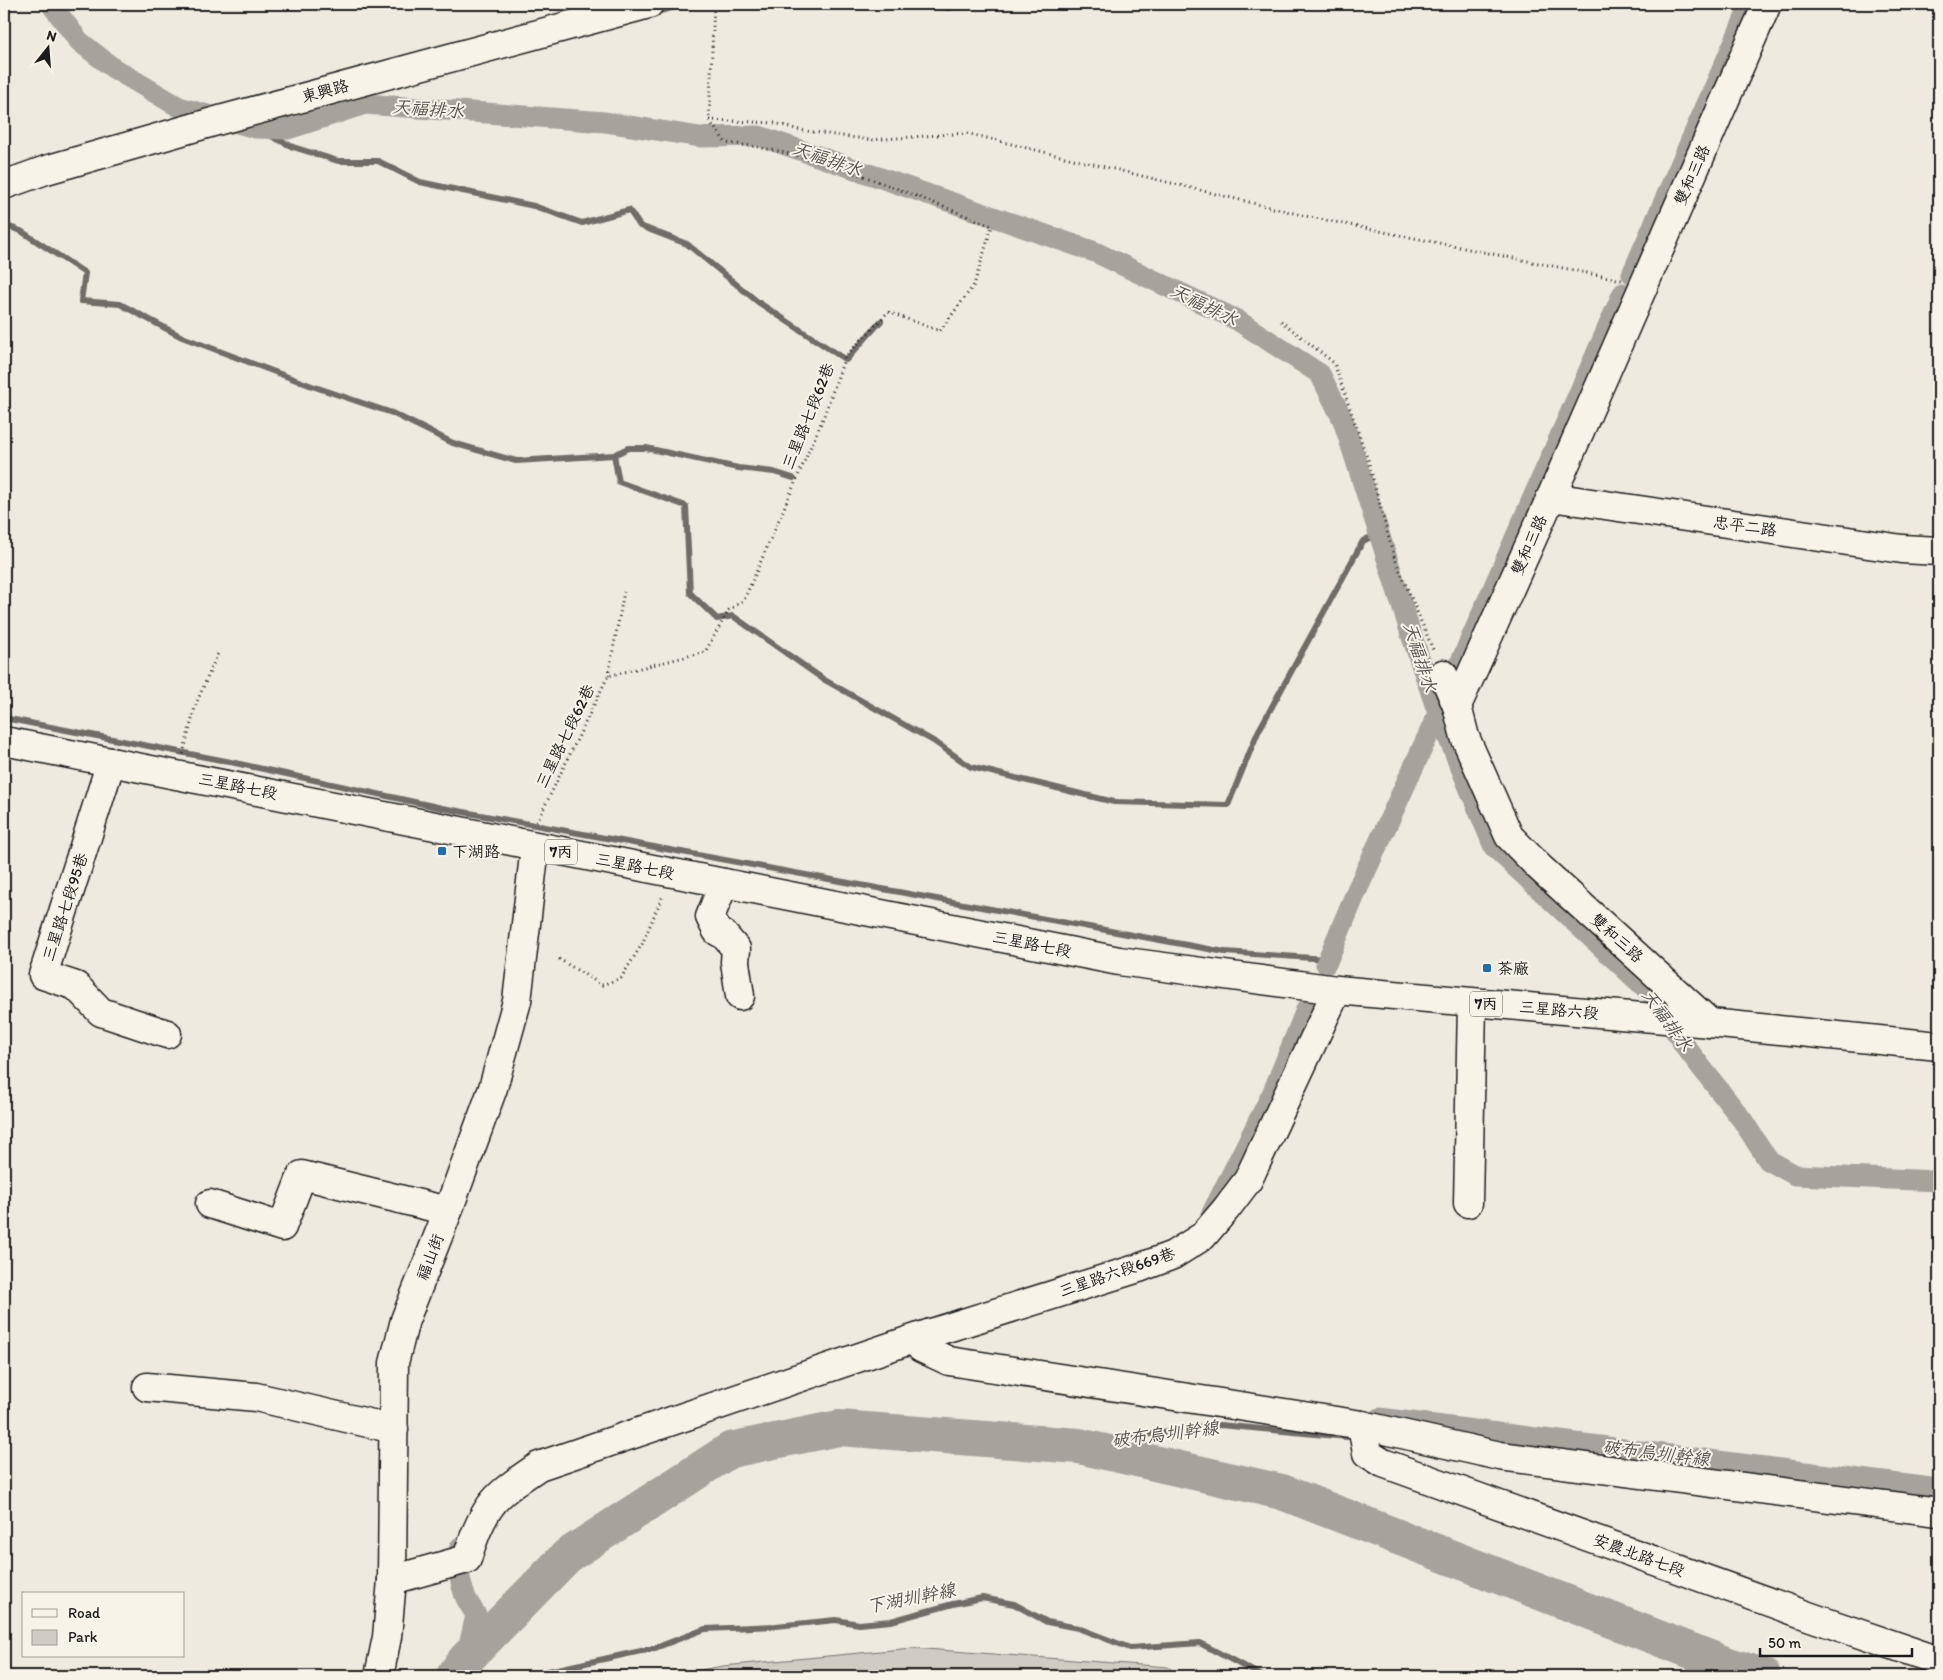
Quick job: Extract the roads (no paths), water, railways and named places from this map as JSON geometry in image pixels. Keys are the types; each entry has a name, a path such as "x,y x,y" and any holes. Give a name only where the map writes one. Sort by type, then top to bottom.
{"street":[{"name":"東興路","path":"4,185 46,170 230,117 649,4"},
{"name":"雙和三路","path":"1710,1023 1539,867 1509,836 1465,737 1450,690 1551,497 1767,4"},
{"name":"忠平二路","path":"1551,497 1902,549 1939,552"},
{"name":"三星路七段","path":"4,741 1119,961"},
{"name":"三星路七段95巷","path":"111,762 43,974 76,986 101,1012 167,1034"},
{"name":"福山街","path":"380,1676 387,1636 392,1580 394,1362 406,1320 493,1088 517,1000 531,846"},
{"path":"724,883 710,917 717,931 724,935 736,949 735,962 740,996"},
{"name":"三星路六段","path":"1119,961 1322,988 1939,1046"},
{"name":"三星路六段669巷","path":"392,1580 460,1561 484,1518 500,1495 539,1466 931,1333 1139,1268 1173,1255 1203,1236 1248,1180 1322,988"},
{"path":"1468,1203 1472,1003"},
{"path":"210,1204 282,1226 302,1175 448,1211"},
{"path":"931,1333 923,1338 921,1348 949,1362 1362,1425 1500,1456 1939,1512"},
{"path":"147,1387 256,1397 394,1429"},
{"name":"安農北路七段","path":"1362,1425 1367,1453 1383,1463 1939,1661"}],"waterway":[{"name":"天福排水","path":"51,4 79,41 113,68 179,107 255,128 288,129 365,104 605,122 700,137 759,136 1095,252 1237,320 1320,374 1343,420 1438,713 1494,847 1652,994 1684,1045 1743,1121 1768,1160 1795,1175 1939,1181"},
{"path":"653,13 685,4"},
{"path":"926,4 949,8 962,4"},
{"path":"1632,274 1751,4"},
{"path":"229,131 289,115"},
{"path":"255,128 293,147 338,161 378,161 420,182 534,206 582,223 629,210 640,226 687,244 758,302 846,360 881,321"},
{"path":"4,225 21,231 85,273 81,301 120,304 182,337 312,386 392,413 453,443 516,461 614,455 619,482 686,506 690,593 717,619 733,616 823,679 935,742 971,767 1114,802 1228,805 1258,732 1363,541 1379,533"},
{"path":"1326,964 1357,890 1432,727 1623,293"},
{"path":"614,455 628,448 646,448 738,468 774,472 793,478"},
{"path":"4,718 226,761 442,808 1225,952 1327,959"},
{"path":"1211,1215 1273,1092 1306,1010"},
{"name":"破布烏圳幹線","path":"1380,1418 1939,1489"},
{"name":"破布烏圳幹線","path":"1079,1446 1187,1428 1220,1425 1358,1438"},
{"name":"破布烏圳幹線","path":"454,1676 466,1659 567,1556 730,1450 839,1428 1079,1446 1282,1492 1725,1664 1763,1676"},
{"path":"460,1547 458,1565 462,1587 476,1615 466,1659"},
{"name":"下湖圳幹線","path":"525,1676 655,1648 705,1629 776,1626 836,1620 859,1624 891,1621 982,1598 1014,1604 1047,1622 1078,1628 1130,1648 1200,1643 1262,1676"}],"place":[{"name":"下湖路","path":"442,851"},
{"name":"茶廠","path":"1487,968"}]}
